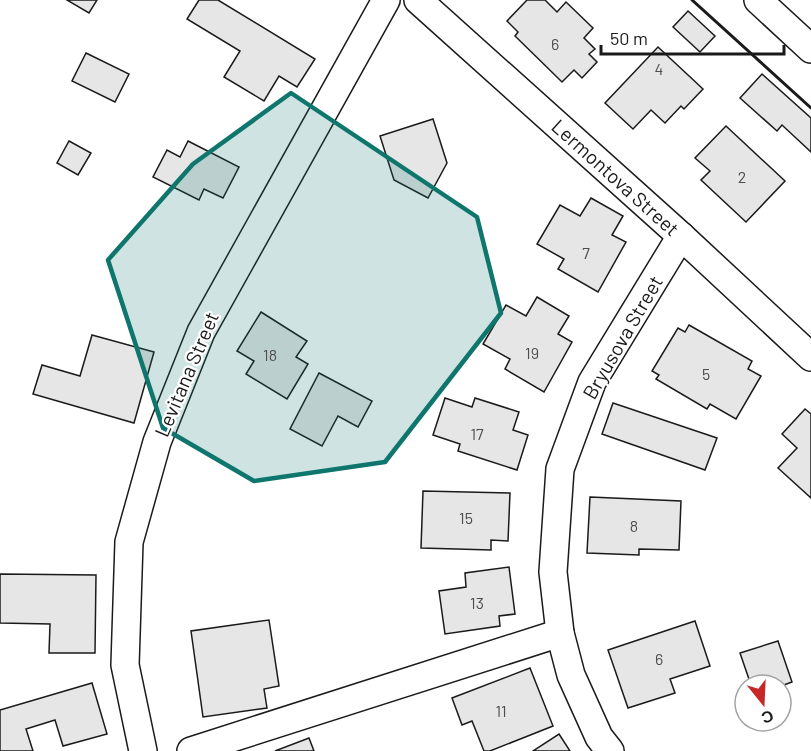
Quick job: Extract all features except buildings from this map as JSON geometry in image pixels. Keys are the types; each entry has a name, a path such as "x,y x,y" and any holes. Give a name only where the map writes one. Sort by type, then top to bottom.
{"street":[{"name":"Levitana Street","path":"143,751 125,665 129,542 157,442 201,332 386,0"},
{"name":"Lermontova Street","path":"418,0 681,236 811,357"},
{"path":"758,0 811,49"},
{"name":"Bryusova Street","path":"610,751 599,737 571,675 560,633 553,572 560,469 592,382 681,236"},
{"path":"191,751 560,633"}],"highlighted area":[{"path":"291,93 477,217 501,313 385,462 254,481 163,428 108,260 193,164"}],"wall":[{"path":"692,0 811,108"}]}
